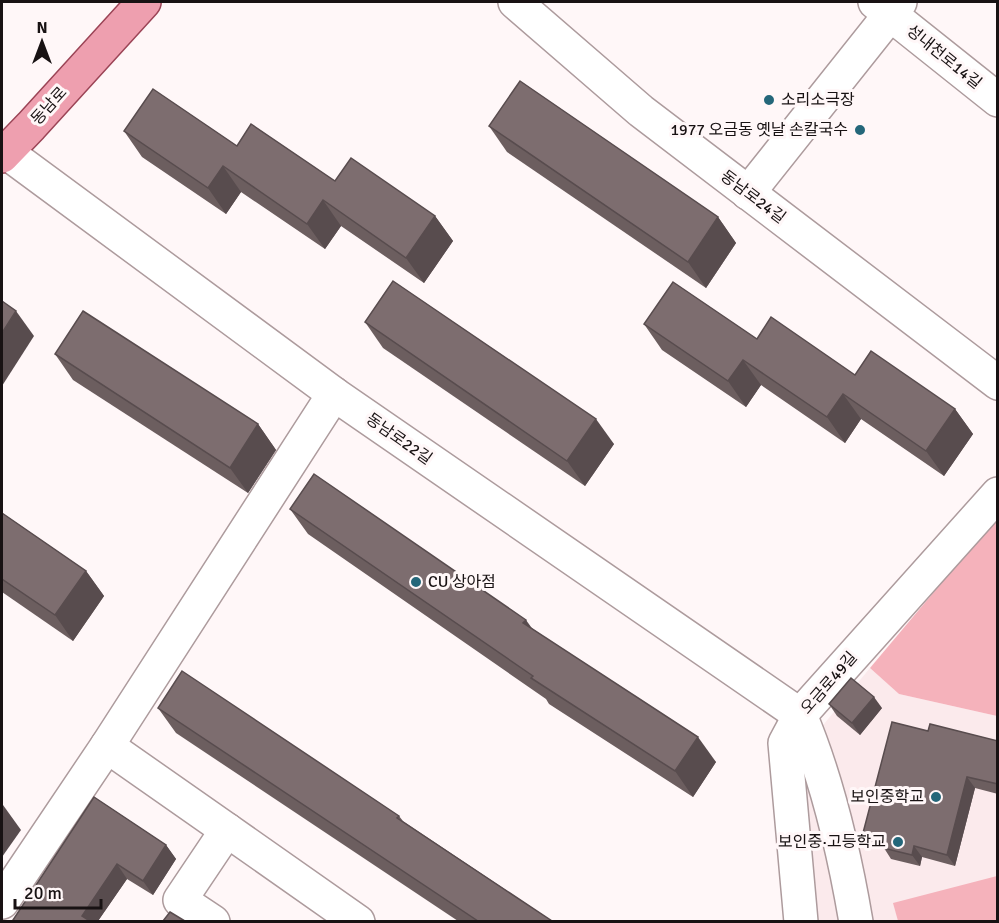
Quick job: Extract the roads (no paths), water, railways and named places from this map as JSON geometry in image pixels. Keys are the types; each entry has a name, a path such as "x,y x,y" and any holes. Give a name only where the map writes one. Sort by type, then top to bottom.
{"main road":[{"name":"동남로","path":"4,154 144,2"}],"street":[{"name":"동남로24길","path":"519,3 642,111 998,383"},
{"name":"성내천로14길","path":"748,193 888,6 998,100"},
{"name":"동남로22길","path":"4,154 334,394 800,715"},
{"path":"2,902 107,746 334,394"},
{"name":"오금로49길","path":"801,921 785,743 800,715 998,494"},
{"path":"800,715 822,772 842,851 856,921"},
{"path":"107,746 358,921"},
{"path":"213,921 180,900 227,830"}],"place":[{"name":"소리소극장","path":"769,100"},
{"name":"1977 오금동 옛날 손칼국수","path":"860,130"},
{"name":"CU 상아점","path":"416,582"},
{"name":"보인중학교","path":"936,797"},
{"name":"보인중·고등학교","path":"898,842"}]}
